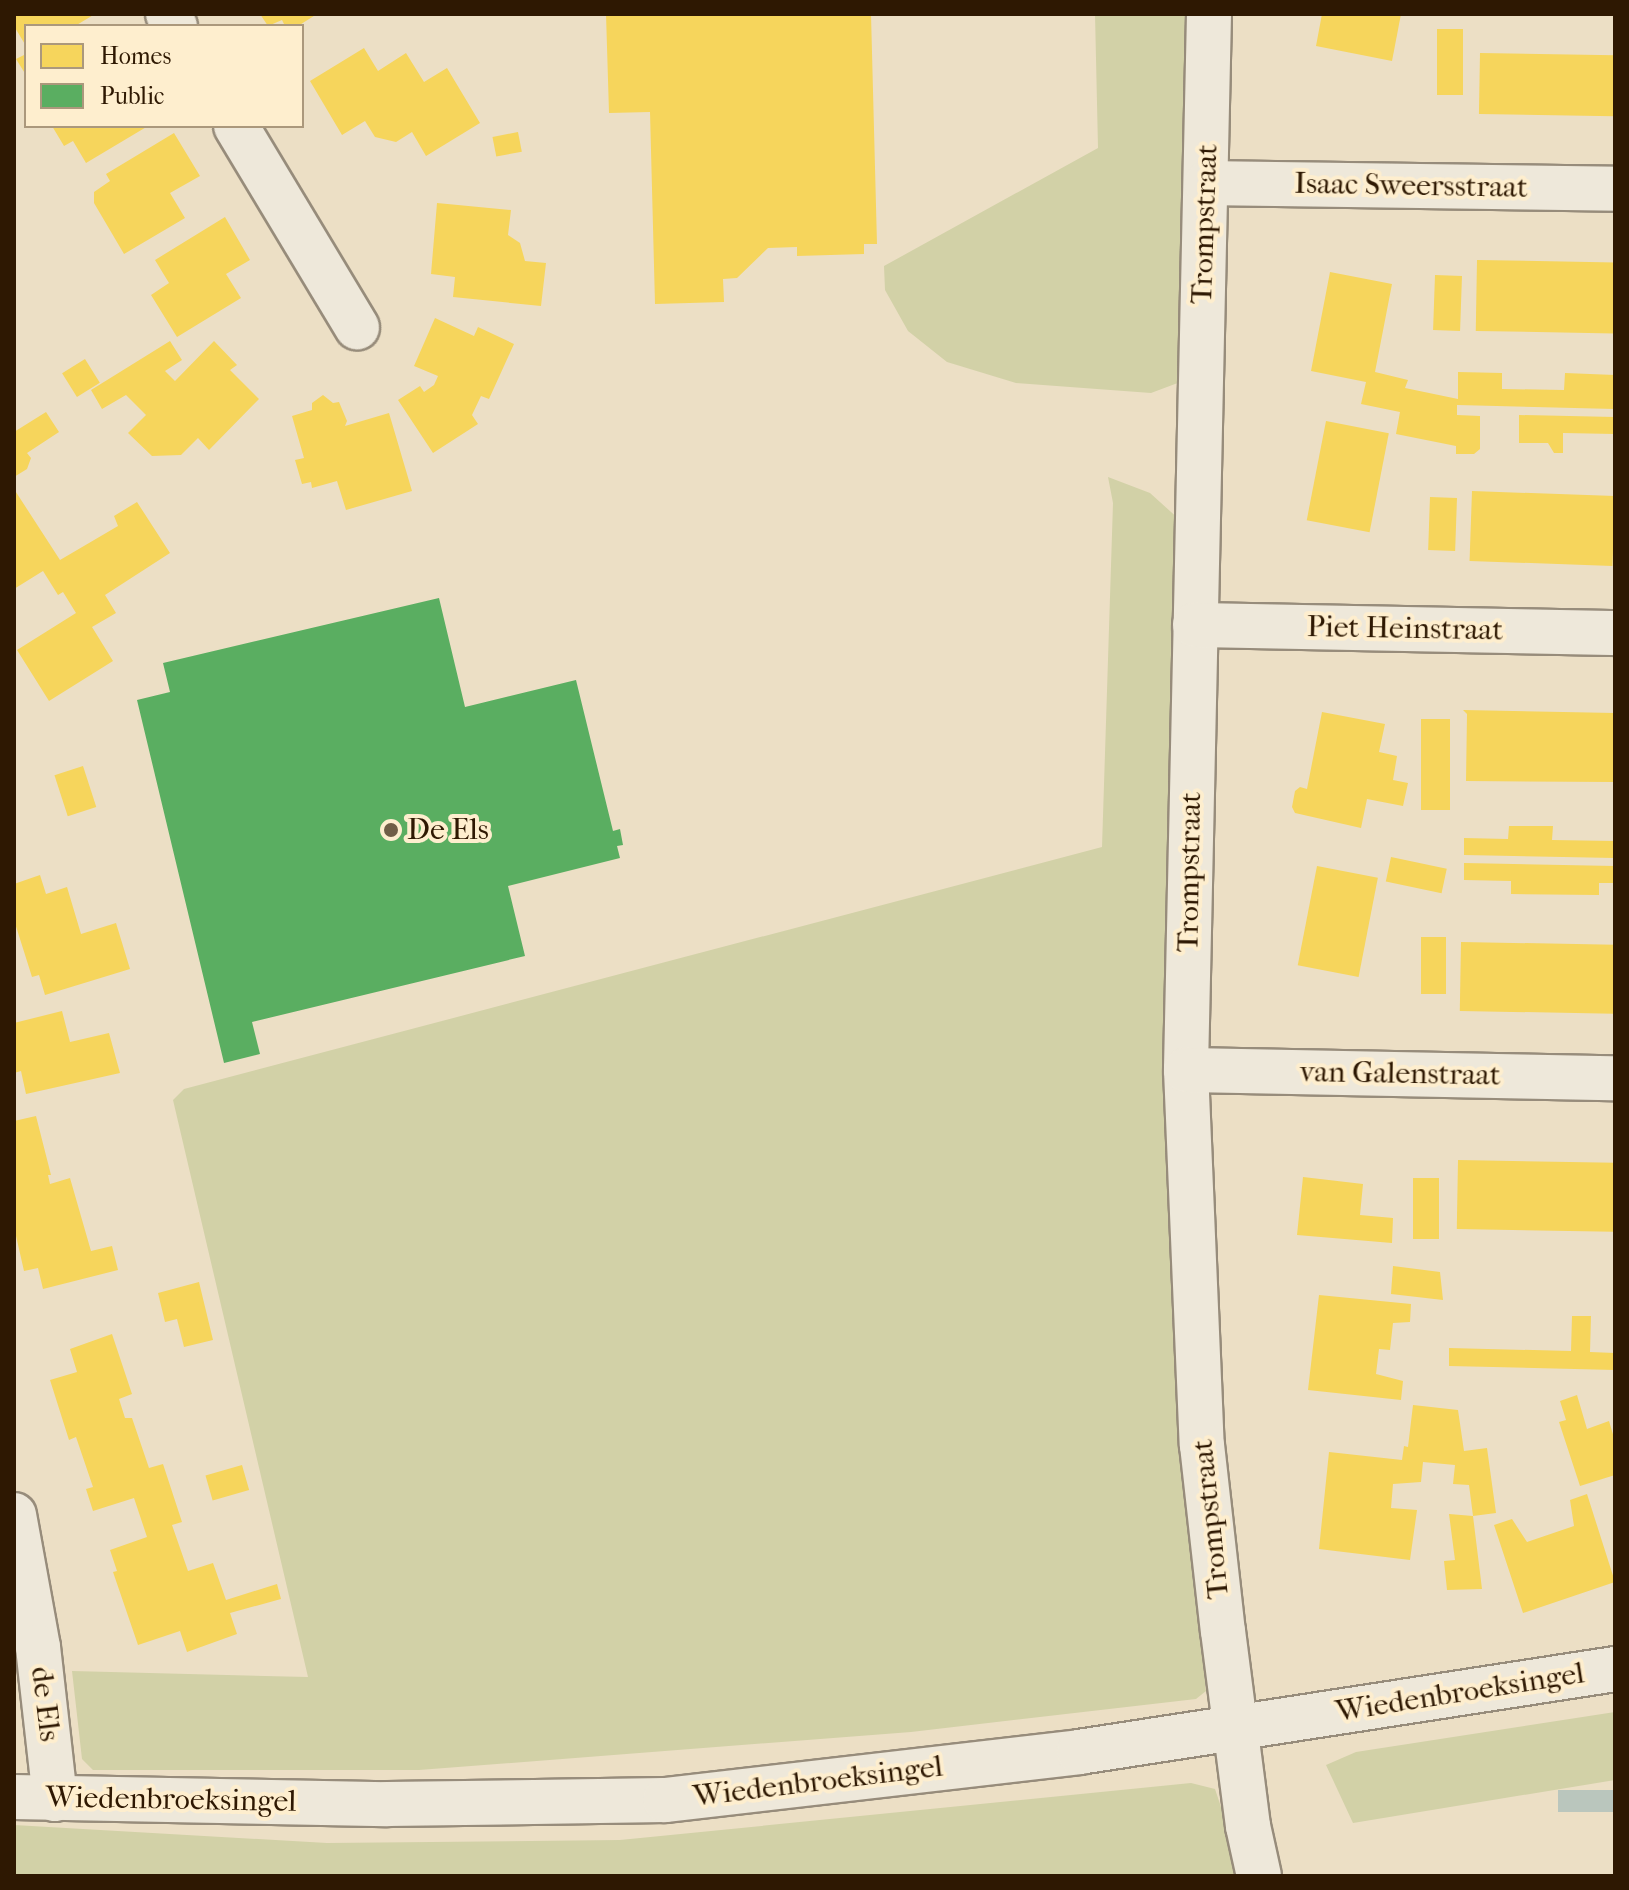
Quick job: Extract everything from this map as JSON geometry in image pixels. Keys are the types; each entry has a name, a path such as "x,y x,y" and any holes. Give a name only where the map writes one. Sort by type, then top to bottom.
{"street":[{"name":"Trompstraat","path":"1209,14 1207,183 1197,451 1186,1070 1202,1445 1248,1826 1259,1876"},
{"path":"237,128 357,327"},
{"name":"Isaac Sweersstraat","path":"1207,183 1615,189"},
{"name":"Piet Heinstraat","path":"1195,625 1615,633"},
{"name":"van Galenstraat","path":"1186,1070 1615,1078"},
{"name":"de Els","path":"14,1515 38,1647 34,1798"},
{"name":"Wiedenbroeksingel","path":"34,1798 387,1804 665,1800 1079,1752 1615,1669"}],"green space":[{"path":"1095,14 1194,14 1183,381 1151,393 1016,383 947,362 908,331 885,290 884,266 1098,148"},
{"path":"1108,477 1150,493 1181,521 1174,1316 1183,1477 1206,1691 1196,1699 911,1732 419,1770 93,1770 82,1759 72,1671 308,1677 173,1100 184,1089 1102,847 1113,503"},
{"path":"1615,1712 1615,1780 1353,1823 1326,1765 1356,1752"},
{"path":"1191,1783 1215,1789 1244,1876 14,1876 14,1825 327,1843 620,1840"}],"shaded area":[{"path":"1558,1790 1615,1790 1615,1812 1558,1812"}],"building: Homes":[{"path":"14,14 95,14 78,24 24,24 24,43 14,26"},
{"path":"260,14 317,14 301,24 284,24 282,20 267,24"},
{"path":"606,14 871,14 877,244 864,244 864,254 797,256 797,247 768,248 737,278 723,279 724,302 655,304 650,112 609,113"},
{"path":"1322,14 1401,14 1392,61 1316,46"},
{"path":"1437,29 1463,29 1463,95 1437,95"},
{"path":"364,48 378,71 406,53 424,82 447,68 480,123 426,156 412,132 396,142 375,137 365,121 342,135 310,81"},
{"path":"1480,53 1615,55 1614,116 1479,114"},
{"path":"24,55 24,72 16,59"},
{"path":"53,128 145,128 86,163 73,141 64,146"},
{"path":"518,132 522,152 496,157 492,137"},
{"path":"174,133 200,176 170,193 185,218 124,254 94,203 94,192 110,181 106,174"},
{"path":"437,203 511,210 508,235 520,243 525,261 546,263 541,306 453,297 455,277 431,274"},
{"path":"225,217 250,260 226,274 241,298 177,337 151,295 169,283 155,260"},
{"path":"1477,260 1615,262 1614,333 1476,331"},
{"path":"1330,272 1392,284 1375,372 1408,380 1405,388 1458,399 1458,372 1502,373 1502,389 1564,390 1565,373 1615,375 1615,409 1457,405 1457,415 1480,416 1480,449 1474,454 1456,454 1456,446 1396,434 1400,412 1361,404 1366,382 1311,371"},
{"path":"1435,275 1462,276 1460,331 1433,330"},
{"path":"435,318 474,336 478,327 514,344 489,399 481,396 472,415 478,424 433,453 398,400 420,386 424,392 434,385 438,376 414,366"},
{"path":"170,341 182,360 165,371 175,381 214,341 237,365 230,370 259,399 209,450 198,438 181,455 152,456 128,433 146,415 126,395 102,409 91,390"},
{"path":"85,359 100,383 77,397 62,373"},
{"path":"323,395 333,403 339,402 347,421 345,426 389,413 412,491 346,510 337,481 312,488 311,482 302,484 295,460 304,458 292,416 312,410 312,403"},
{"path":"46,412 59,432 27,453 31,458 27,469 14,477 14,432"},
{"path":"1519,415 1615,417 1615,434 1563,433 1563,453 1554,453 1548,443 1519,443"},
{"path":"1326,421 1389,433 1370,532 1307,520"},
{"path":"14,489 60,560 118,526 114,516 137,502 170,553 105,595 116,613 92,627 113,661 49,701 17,650 76,613 63,592 58,595 43,571 14,589"},
{"path":"1472,491 1615,496 1612,566 1470,561"},
{"path":"1430,497 1457,498 1455,551 1428,550"},
{"path":"1463,710 1615,713 1615,782 1466,781 1467,714"},
{"path":"1322,712 1385,724 1379,752 1397,756 1393,780 1408,783 1403,806 1367,799 1361,828 1295,813 1292,807 1295,791 1300,787 1307,789"},
{"path":"1421,719 1450,719 1450,810 1421,810"},
{"path":"83,766 96,807 68,816 54,775"},
{"path":"1509,826 1553,826 1552,840 1615,841 1615,858 1464,855 1464,838 1508,839"},
{"path":"1391,857 1447,869 1442,893 1386,881"},
{"path":"1464,863 1615,866 1615,883 1599,883 1599,895 1511,894 1511,881 1464,880"},
{"path":"1317,866 1378,878 1359,977 1298,965"},
{"path":"40,875 46,894 67,887 81,934 116,923 130,969 45,995 39,975 32,977 14,920 14,884"},
{"path":"1421,937 1446,937 1446,994 1421,994"},
{"path":"1461,942 1615,945 1614,1014 1460,1011"},
{"path":"62,1011 70,1042 109,1033 120,1073 26,1094 21,1071 14,1073 14,1023"},
{"path":"36,1116 51,1175 48,1175 50,1184 70,1178 91,1251 112,1246 118,1270 43,1289 38,1268 24,1271 14,1227 14,1121"},
{"path":"1458,1160 1615,1163 1614,1232 1457,1229"},
{"path":"1303,1177 1363,1184 1360,1215 1393,1218 1392,1243 1297,1235"},
{"path":"1413,1178 1439,1178 1439,1239 1413,1239"},
{"path":"1393,1266 1440,1272 1443,1300 1391,1294"},
{"path":"199,1282 213,1340 184,1347 177,1319 165,1322 158,1293"},
{"path":"1319,1295 1411,1304 1410,1322 1393,1323 1390,1350 1379,1349 1376,1374 1403,1381 1401,1400 1308,1390"},
{"path":"1572,1316 1591,1316 1590,1352 1615,1353 1615,1370 1449,1366 1449,1348 1571,1351"},
{"path":"112,1334 132,1394 119,1399 125,1418 132,1418 149,1468 163,1464 182,1522 172,1525 188,1571 213,1563 226,1600 277,1584 281,1599 230,1613 237,1634 187,1652 180,1631 138,1645 113,1572 117,1571 110,1550 147,1537 134,1498 93,1511 86,1489 93,1487 76,1437 69,1440 50,1380 77,1372 70,1349"},
{"path":"1577,1395 1587,1429 1609,1421 1615,1441 1615,1475 1580,1486 1559,1422 1566,1420 1560,1401"},
{"path":"1413,1405 1458,1410 1464,1451 1487,1448 1496,1513 1473,1516 1469,1485 1453,1484 1455,1465 1423,1462 1421,1482 1393,1484 1391,1508 1417,1510 1410,1560 1319,1549 1329,1452 1402,1460 1404,1446 1408,1447"},
{"path":"242,1465 249,1490 213,1500 205,1475"},
{"path":"1587,1494 1615,1582 1523,1613 1494,1525 1512,1519 1527,1542 1574,1526 1570,1500"},
{"path":"1449,1514 1473,1516 1482,1589 1447,1590 1444,1561 1455,1560"}],"building: Public":[{"name":"De Els","path":"439,598 465,707 576,680 613,831 620,829 623,845 617,846 620,858 508,886 525,956 252,1022 260,1054 224,1063 137,700 170,692 163,663"}],"place":[{"name":"De Els","path":"391,830"}]}
